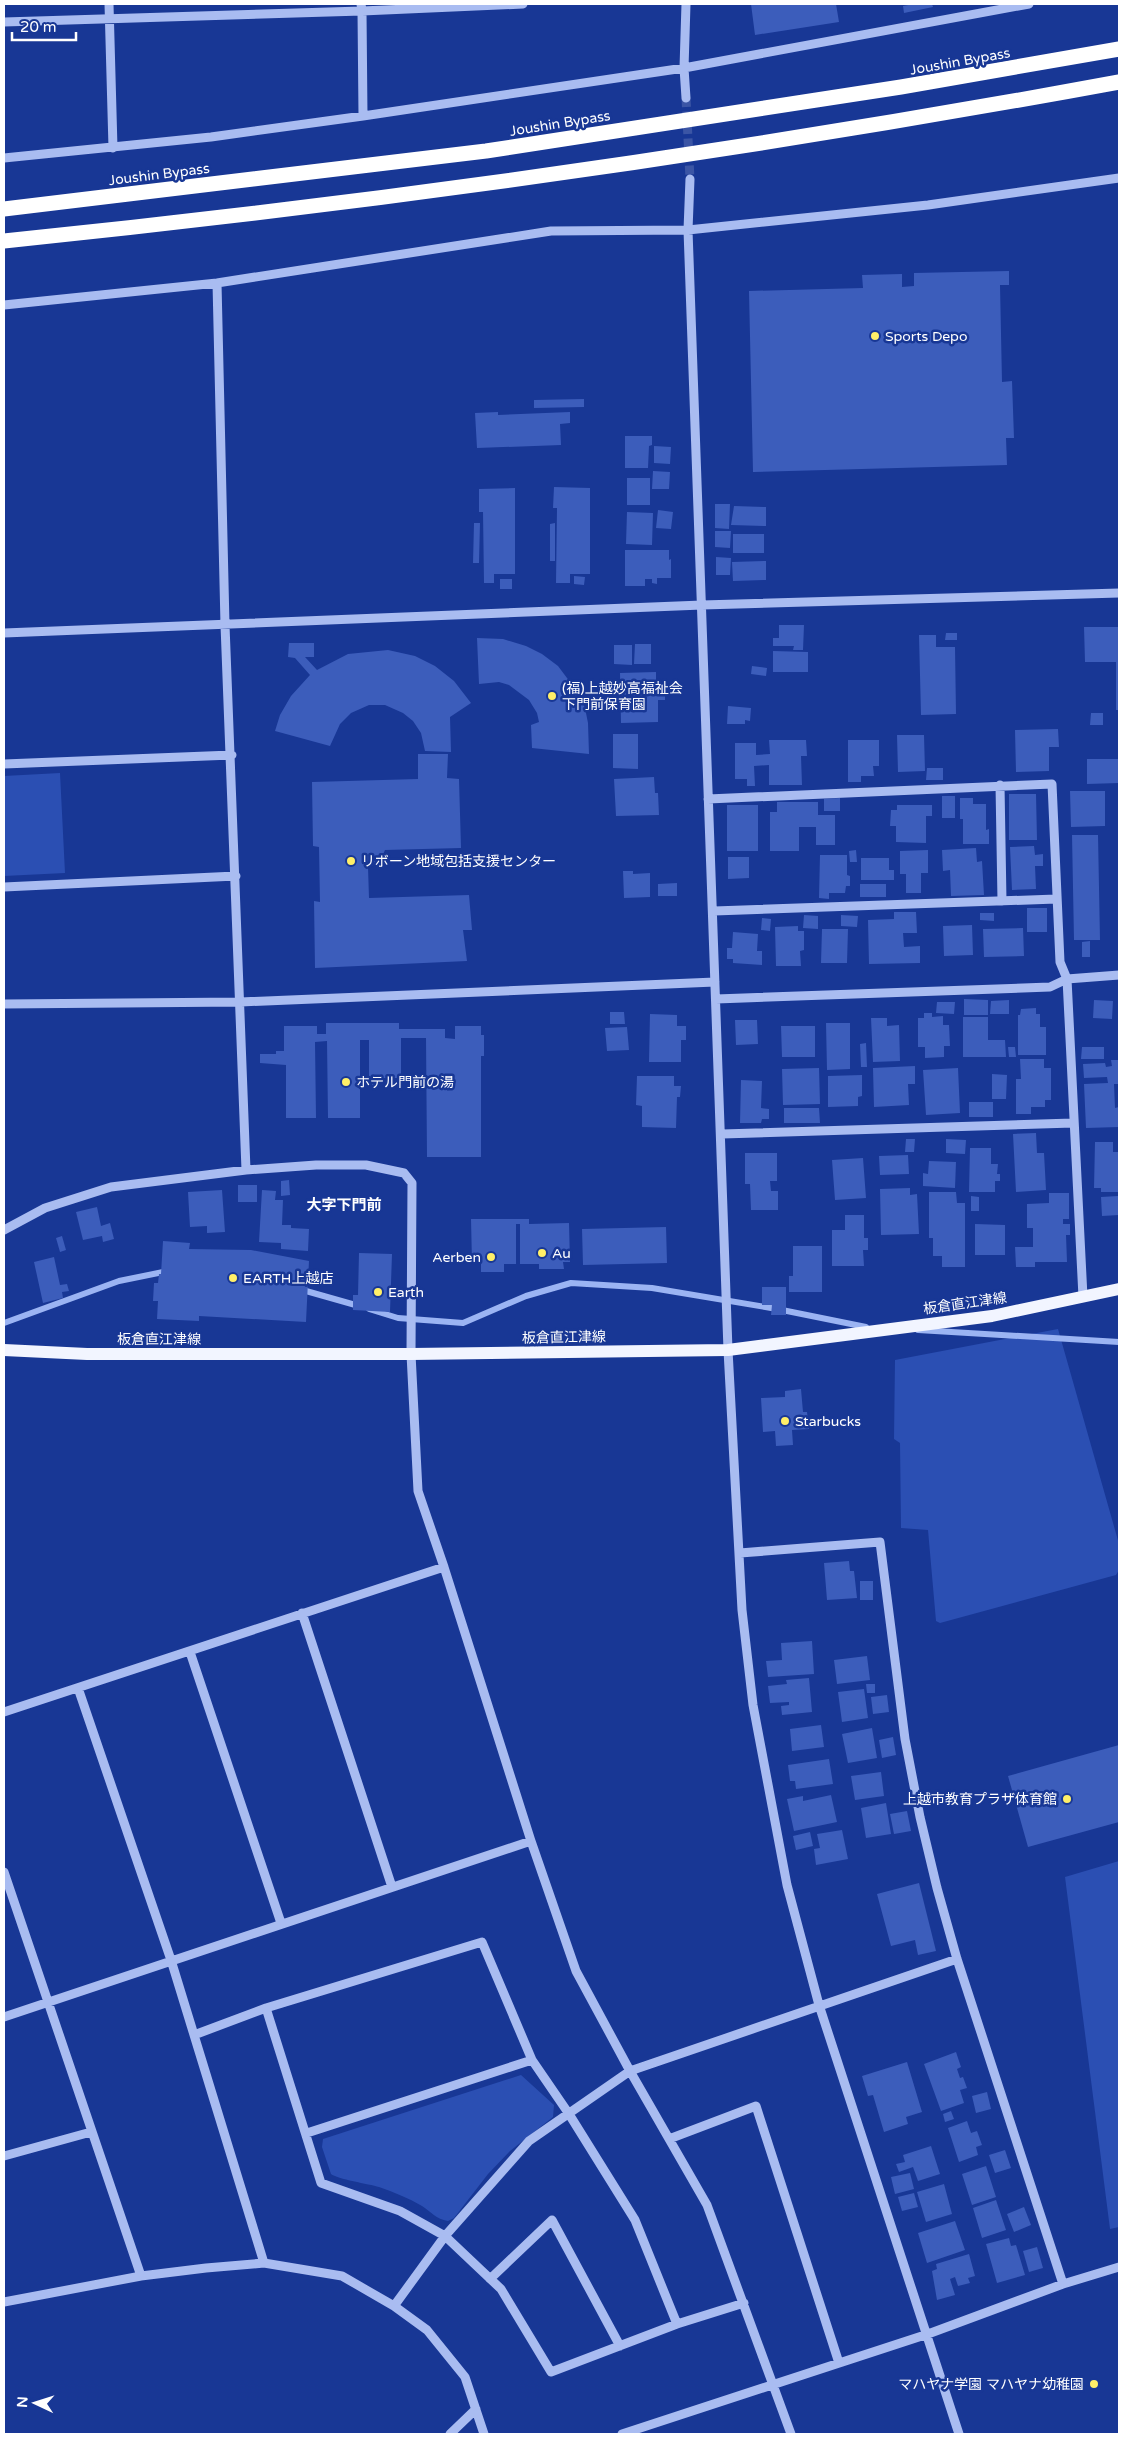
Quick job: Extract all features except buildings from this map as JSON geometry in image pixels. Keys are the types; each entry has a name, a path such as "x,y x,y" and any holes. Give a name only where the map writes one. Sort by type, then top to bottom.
{"highway":[{"path":"1000,71 1119,39"},
{"name":"Joushin Bypass","path":"4,209 486,151 1000,71 1119,49"},
{"path":"4,242 149,226 491,183 908,121 1119,82"}],"main road":[{"name":"板倉直江津線","path":"4,1350 87,1354 411,1354 728,1350 992,1316 1119,1290"}],"street":[{"path":"109,4 114,148"},
{"path":"4,22 362,7 523,4"},
{"path":"686,4 684,68 686,98"},
{"path":"4,158 114,148 364,116 684,68 1029,4"},
{"path":"362,7 364,116"},
{"path":"4,305 217,283 551,231 688,230 928,206 1119,178"},
{"path":"690,180 688,230 722,1134 728,1350 742,1610 753,1705 786,1885 819,2005 928,2334 959,2434"},
{"path":"217,283 225,625 232,755 246,1170"},
{"path":"4,633 702,605 1119,593"},
{"path":"4,764 232,755"},
{"path":"708,799 1052,784 1060,962 1067,979 1083,1297"},
{"path":"1000,785 1002,901"},
{"path":"4,887 236,876"},
{"path":"714,911 1056,899"},
{"path":"716,999 1050,987 1067,979 1119,975"},
{"path":"4,1004 241,1002 715,982"},
{"path":"722,1134 1074,1123"},
{"path":"4,1230 45,1208 111,1188 246,1170 316,1165 366,1165 404,1173 412,1183 411,1354 418,1491 531,1840 576,1971 630,2071 707,2205 791,2434"},
{"path":"740,1553 880,1542 905,1739 920,1817 957,1959 1063,2284"},
{"path":"4,1712 444,1567"},
{"path":"302,1613 392,1887"},
{"path":"190,1652 282,1923"},
{"path":"78,1688 170,1960 264,2264"},
{"path":"4,2017 531,1840"},
{"path":"4,1872 141,2276"},
{"path":"194,2035 266,2008 482,1942 532,2060 569,2114 635,2220 677,2324"},
{"path":"394,2306 445,2236 529,2141 630,2071 957,1959"},
{"path":"266,2008 307,2133 321,2183 400,2211 445,2236 501,2289 551,2372 677,2324 744,2303"},
{"path":"307,2133 532,2060"},
{"path":"669,2139 756,2106 839,2363"},
{"path":"4,2156 91,2132"},
{"path":"490,2279 552,2220 620,2346"},
{"path":"4,2302 141,2276 264,2264 342,2276 394,2306 428,2330 465,2377 484,2434"},
{"path":"622,2434 928,2334 1063,2284 1119,2267"},
{"path":"450,2434 476,2409"}],"shaded area":[{"path":"60,773 65,873 4,876 4,776"},
{"path":"1058,1329 1119,1544 1119,1570 1116,1575 940,1623 936,1621 928,1530 901,1528 900,1443 894,1439 895,1360"},
{"path":"1119,1861 1119,2227 1110,2229 1065,1877"},
{"path":"521,2075 554,2105 553,2117 510,2151 488,2174 454,2218 448,2221 444,2220 396,2193 379,2187 346,2180 331,2174 322,2147 323,2139"}],"waterway":[{"path":"4,1323 119,1281 168,1271"},
{"path":"369,1309 398,1318 463,1323 526,1296 571,1283 652,1288 777,1309 866,1327"},
{"path":"299,1289 359,1306"},
{"path":"918,1330 1119,1342"}],"tunnel":[{"path":"686,98 690,179"}],"place":[{"name":"Sports Depo","path":"875,336"},
{"name":"(福)上越妙高福祉会 下門前保育園","path":"552,696"},
{"name":"リボーン地域包括支援センター","path":"351,861"},
{"name":"ホテル門前の湯","path":"346,1082"},
{"name":"Au","path":"542,1253"},
{"name":"Aerben","path":"491,1257"},
{"name":"EARTH上越店","path":"233,1278"},
{"name":"Earth","path":"378,1292"},
{"name":"Starbucks","path":"785,1421"},
{"name":"上越市教育プラザ体育館","path":"1067,1799"},
{"name":"マハヤナ学園 マハヤナ幼稚園","path":"1094,2384"}],"district":[{"name":"大字下門前","path":"344,1205"}]}
